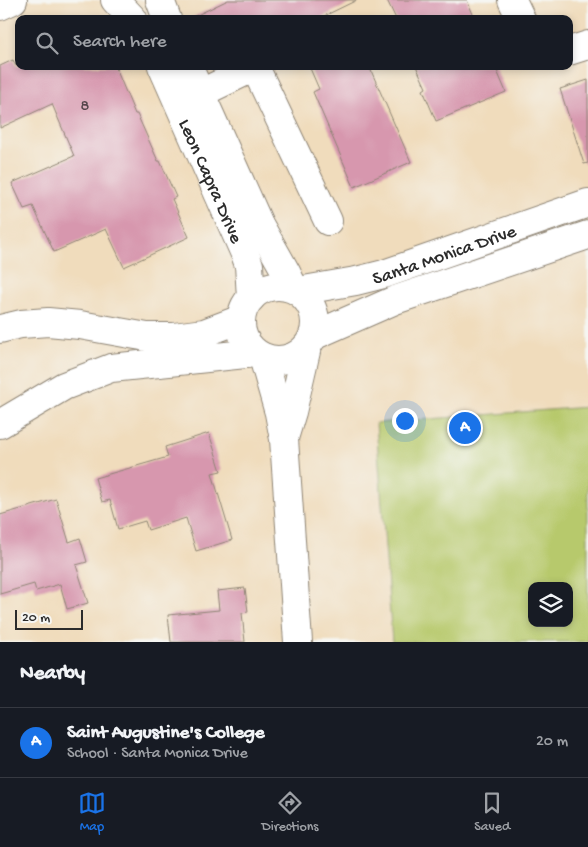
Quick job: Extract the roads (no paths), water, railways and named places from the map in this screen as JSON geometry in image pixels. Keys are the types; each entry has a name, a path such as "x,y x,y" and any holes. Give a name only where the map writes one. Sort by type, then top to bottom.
{"street":[{"path":"0,6 13,0"},
{"path":"115,0 129,15"},
{"path":"160,0 166,15"},
{"path":"512,0 519,15"},
{"path":"573,50 588,45"},
{"name":"Leon Capra Drive","path":"164,70 249,265 246,308"},
{"name":"Leon Capra Drive","path":"190,70 259,224 296,290"},
{"path":"201,94 249,70"},
{"path":"256,70 328,221"},
{"name":"Santa Monica Drive","path":"296,290 356,281 384,274 588,203"},
{"name":"Santa Monica Drive","path":"310,342 395,300 588,235"},
{"path":"0,329 21,324 48,322 80,324 147,337 174,337 204,333 246,308 260,291 282,286 296,290 308,300 314,311 316,323 284,439"},
{"path":"246,308 242,330 246,341 259,355 279,412 284,439 298,642"},
{"path":"0,424 64,386 111,368 259,355 276,360 286,360 297,355 310,342"}],"place":[{"name":"Saint Augustine's College","path":"465,428"}]}
